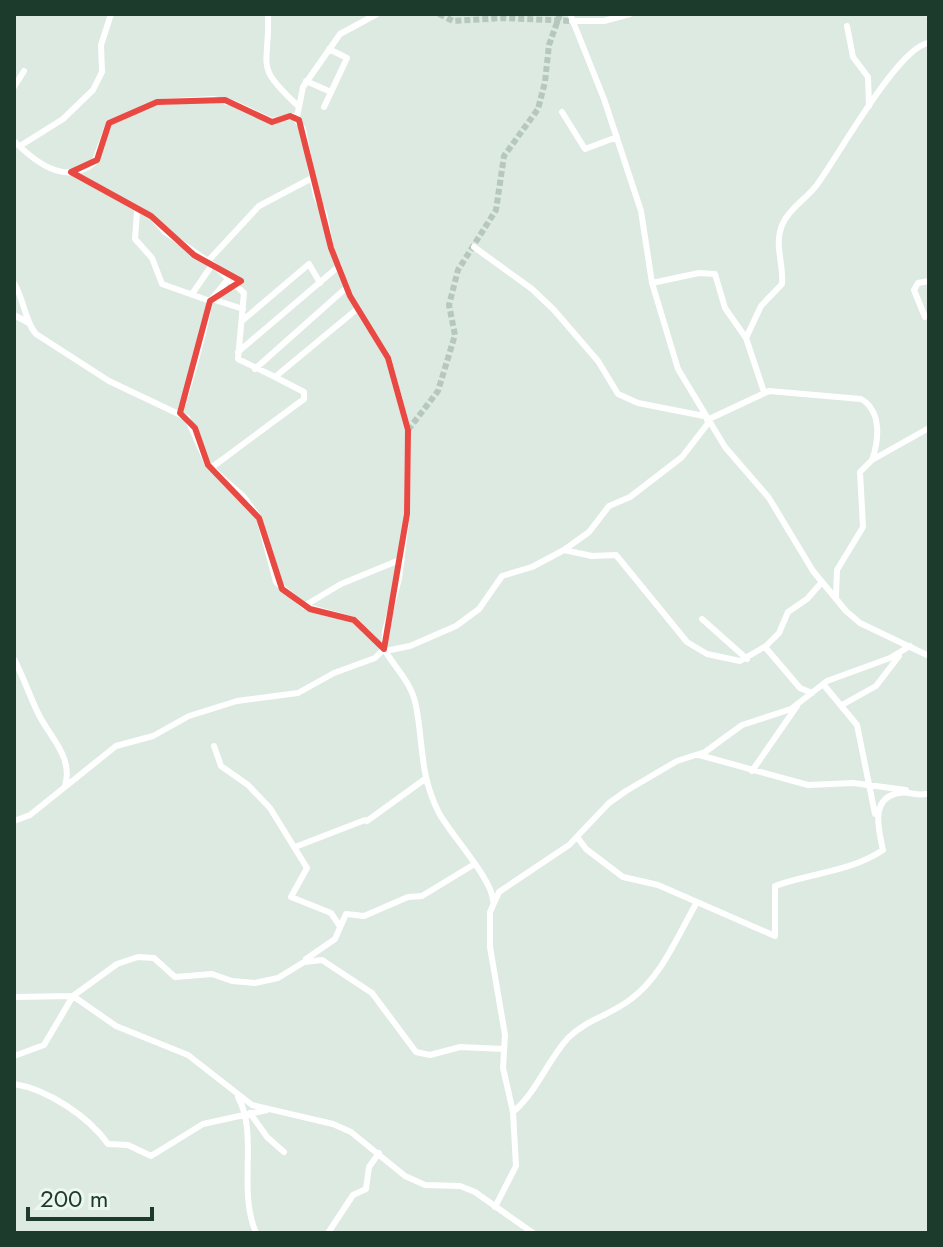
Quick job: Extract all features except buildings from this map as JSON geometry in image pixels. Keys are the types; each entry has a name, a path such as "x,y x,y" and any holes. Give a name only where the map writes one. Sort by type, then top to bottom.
{"street":[{"path":"14,152 17,144 63,119 93,90 102,72 101,45 111,14"},
{"path":"268,14 267,71 278,89 297,105"},
{"path":"377,14 366,22 346,29 329,49 306,81 297,105 297,117 307,137 312,178 346,288 388,358 408,430 410,454 402,559 385,631 384,650"},
{"path":"630,14 604,21 571,18 617,137 644,220 652,283 671,353 707,419 780,514 822,582 846,611 860,623 929,656"},
{"path":"847,26 853,57 868,77 869,106"},
{"path":"746,338 761,306 782,284 778,251 782,224 824,175 869,106 911,52 929,43"},
{"path":"324,107 347,58 329,49"},
{"path":"14,87 24,71"},
{"path":"306,81 331,92"},
{"path":"71,172 94,163 109,123 157,102 225,100 267,120 297,117"},
{"path":"562,112 585,149 617,137"},
{"path":"17,144 47,168 71,172 119,196 137,211 151,216 201,260 211,263 230,277 244,293 239,361 304,392 304,399 211,468"},
{"path":"192,294 211,263 259,206 312,178"},
{"path":"137,211 135,239 149,254 162,276 162,284 243,309"},
{"path":"474,247 532,289 554,310 604,368 618,394 638,403 707,419"},
{"path":"242,321 309,264 320,283"},
{"path":"238,352 339,266"},
{"path":"652,283 712,272 725,308 746,338 764,392"},
{"path":"180,413 190,371 203,342 211,300 230,277"},
{"path":"925,317 914,290 918,283 929,281"},
{"path":"14,283 25,300 29,323 36,334 97,374 157,406 180,413 195,428 211,468 255,511 264,527 276,582 304,606 354,620 401,669 416,706 425,779 446,826 488,884 493,901 490,947 505,1035 504,1077 513,1112 516,1166 495,1207"},
{"path":"255,369 346,288"},
{"path":"275,377 357,309"},
{"path":"14,315 29,323"},
{"path":"14,821 30,815 116,746 153,736 189,716 237,701 298,693 324,678 375,658 384,650 410,646 456,626 479,609 502,576 532,567 564,550 589,532 609,506 630,497 682,457 707,419 764,392 828,395 866,401 877,422 872,460"},
{"path":"836,596 837,570 863,527 860,472 872,460 929,428"},
{"path":"564,550 592,556 616,555 687,642 707,654 747,659 779,633 788,612 807,599 822,582"},
{"path":"304,606 341,584 402,559"},
{"path":"702,619 747,659"},
{"path":"842,705 876,686 910,646"},
{"path":"765,647 802,690 812,693"},
{"path":"493,901 504,887 578,838 616,798 677,761 699,755 751,720 798,704 823,684 901,653"},
{"path":"14,659 36,710 62,753 67,772 63,790"},
{"path":"578,838 586,849 623,877 652,883 775,936 775,886 857,865 883,850 857,725 823,684"},
{"path":"756,772 798,704"},
{"path":"214,746 221,766 254,790 295,847 307,873 295,885 291,897 331,913 339,925"},
{"path":"699,755 808,785 869,785 927,794"},
{"path":"295,847 366,821 425,779"},
{"path":"876,820 880,808 896,794 927,794"},
{"path":"14,1056 46,1043 73,996 117,964 138,957 154,958 175,977 212,974 243,983 278,978 335,939 339,925 349,912 364,916 408,897 422,896 473,865"},
{"path":"513,1112 536,1087 568,1039 603,1012 632,999 648,984 697,902"},
{"path":"304,962 317,959 331,963 372,993 416,1052 430,1055 460,1047 504,1049"},
{"path":"14,997 73,996 116,1026 188,1055 236,1095 268,1110 333,1124 360,1138 413,1180 436,1187 468,1189 533,1233"},
{"path":"14,1084 30,1085 56,1101 97,1131 108,1144 128,1145 149,1156 157,1155 199,1126 268,1110"},
{"path":"236,1095 267,1137 284,1152"},
{"path":"248,1113 246,1204 256,1233"},
{"path":"328,1233 353,1195 366,1189 369,1167 379,1153"}],"highlighted area":[{"path":"225,100 272,122 290,116 299,120 331,248 350,296 388,358 408,430 407,514 384,649 354,620 310,609 282,589 259,518 208,465 195,428 180,413 210,301 241,281 194,255 151,216 71,172 97,160 109,123 157,102"}],"tunnel":[{"path":"439,14 453,21 503,18 572,21"},
{"path":"408,430 438,391 455,335 449,305 458,270 496,210 504,156 538,109 549,45 560,14"}]}
